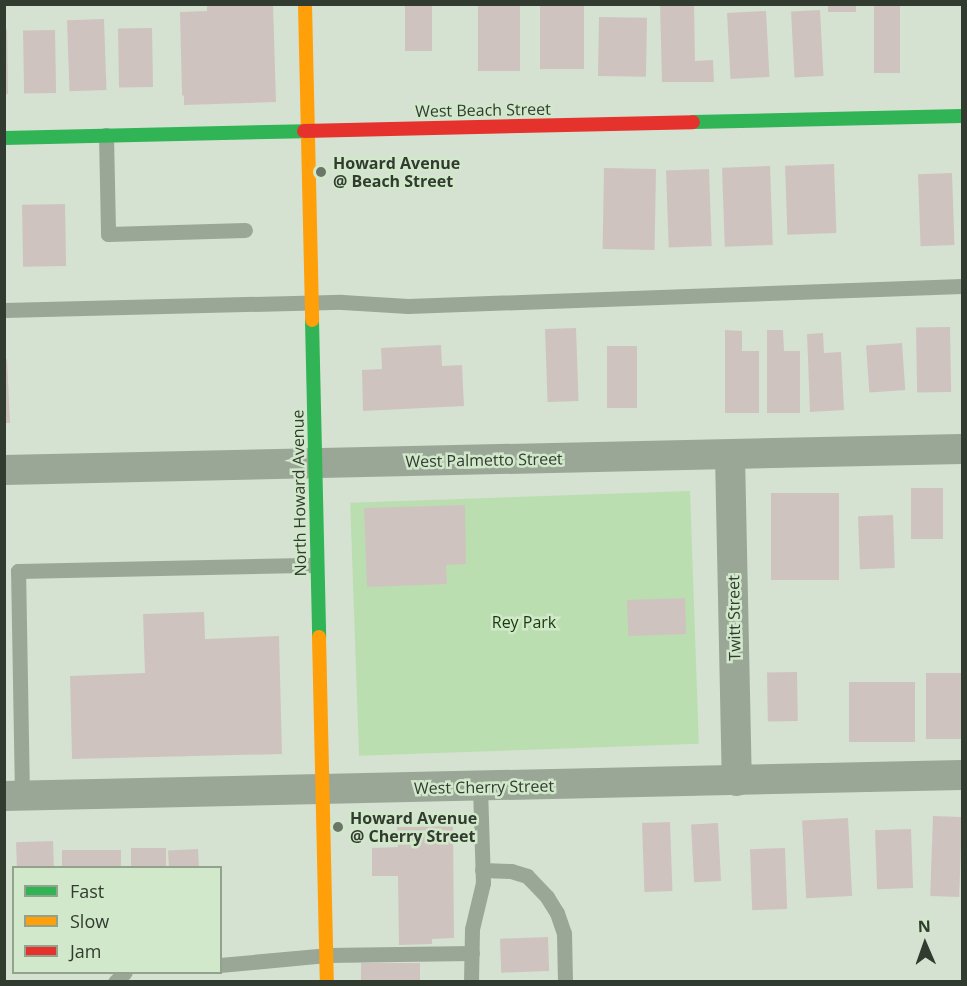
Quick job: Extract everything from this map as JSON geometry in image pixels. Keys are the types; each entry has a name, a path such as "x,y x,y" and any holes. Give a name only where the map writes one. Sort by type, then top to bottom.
{"main road":[{"name":"North Howard Avenue","path":"305,4 327,981"},
{"name":"West Beach Street","path":"4,138 963,116"}],"street":[{"name":"West Palmetto Street","path":"4,470 963,449"},
{"name":"Twitt Street","path":"730,454 737,781"},
{"name":"West Cherry Street","path":"13,796 323,791 963,775"}],"lane":[{"path":"106,135 108,234 244,230"},
{"path":"4,310 312,303 408,306 963,286"},
{"path":"13,796 18,570 316,565"},
{"path":"471,981 472,929 483,883 480,787"},
{"path":"482,870 511,871 527,876 547,897 557,913 564,933 565,981"},
{"path":"222,965 327,955 471,953"}],"green space":[{"name":"Rey Park","path":"690,491 699,744 359,756 350,503"}],"building":[{"path":"207,4 273,4 276,102 184,105 180,12 207,11"},
{"path":"405,4 432,4 432,51 405,51"},
{"path":"660,4 694,4 695,61 713,60 714,82 662,82"},
{"path":"828,4 856,4 856,12 828,12"},
{"path":"874,4 900,4 900,73 874,73"},
{"path":"478,5 520,5 520,71 478,71"},
{"path":"540,5 584,5 584,69 540,69"},
{"path":"820,10 823,76 794,77 791,12"},
{"path":"766,11 769,77 731,79 727,13"},
{"path":"599,17 647,18 646,77 598,76"},
{"path":"104,19 106,90 70,91 67,20"},
{"path":"152,28 153,87 119,88 118,29"},
{"path":"7,29 8,94 4,94 4,30"},
{"path":"55,30 56,93 24,94 23,31"},
{"path":"834,164 836,233 787,235 785,166"},
{"path":"770,166 773,245 725,247 722,168"},
{"path":"604,168 656,169 655,250 603,249"},
{"path":"709,169 712,246 669,247 666,171"},
{"path":"952,173 955,245 921,246 918,174"},
{"path":"65,204 66,266 23,267 22,205"},
{"path":"950,327 951,392 917,393 916,328"},
{"path":"576,328 579,401 548,402 545,329"},
{"path":"725,330 742,331 742,351 759,351 759,413 725,413"},
{"path":"767,330 783,330 784,351 800,351 800,413 767,413"},
{"path":"823,333 824,353 841,352 844,410 810,412 807,334"},
{"path":"902,343 905,390 869,392 866,346"},
{"path":"441,345 442,366 462,365 464,406 363,411 362,370 382,369 381,348"},
{"path":"607,346 637,346 637,408 607,408"},
{"path":"7,359 10,423 4,423 4,360"},
{"path":"911,488 943,488 943,539 911,539"},
{"path":"771,493 839,493 839,580 771,580"},
{"path":"465,505 466,564 446,565 447,584 367,587 364,508"},
{"path":"893,515 895,568 860,569 858,516"},
{"path":"685,598 686,634 628,636 627,600"},
{"path":"204,612 205,639 279,636 282,754 72,759 70,676 145,673 143,614"},
{"path":"797,672 798,721 768,722 767,673"},
{"path":"926,673 962,673 962,739 926,739"},
{"path":"849,682 915,682 915,742 849,742"},
{"path":"933,816 962,817 959,897 930,896"},
{"path":"848,818 852,896 806,898 802,820"},
{"path":"670,822 672,891 644,892 642,823"},
{"path":"718,823 721,881 694,882 691,824"},
{"path":"453,826 454,938 432,939 432,944 399,945 398,876 372,876 372,848 398,847 397,827"},
{"path":"911,829 913,888 877,889 875,830"},
{"path":"53,841 54,866 17,866 16,842"},
{"path":"131,848 166,848 166,866 131,866"},
{"path":"785,848 787,909 752,910 750,849"},
{"path":"198,849 199,866 169,866 168,851"},
{"path":"62,850 121,850 121,866 62,866"},
{"path":"548,937 549,971 501,973 500,939"},
{"path":"361,963 420,963 420,982 361,982"}],"traffic: fast":[{"path":"693,122 962,116"},
{"path":"4,138 304,131"},
{"path":"312,320 319,637"}],"traffic: slow":[{"path":"305,4 312,320"},
{"path":"319,637 327,982"}],"traffic: jam":[{"path":"304,131 693,122"}],"place":[{"name":"Howard Avenue @ Beach Street","path":"321,172"},
{"name":"Howard Avenue @ Cherry Street","path":"338,827"}]}
